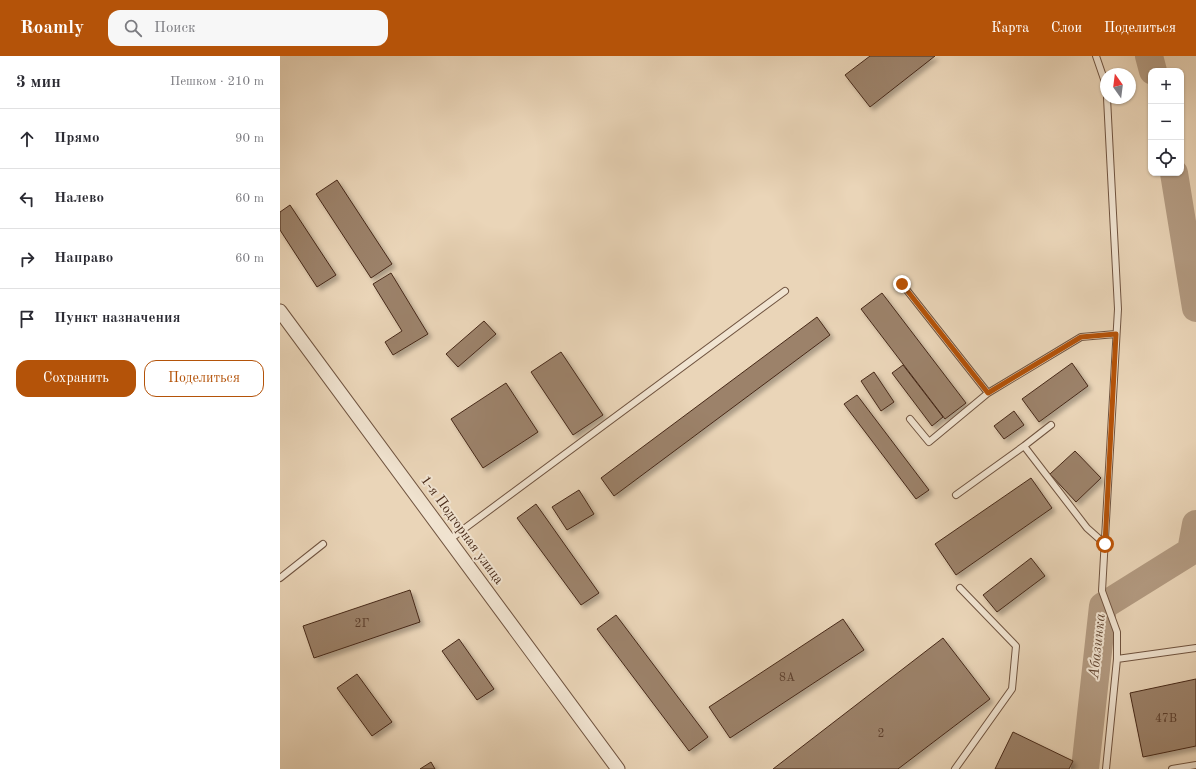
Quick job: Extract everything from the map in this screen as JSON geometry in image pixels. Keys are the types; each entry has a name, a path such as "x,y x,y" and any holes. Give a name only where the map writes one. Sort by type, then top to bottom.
{"street":[{"name":"1-я Подгорная улица","path":"280,311 618,769"}],"lane":[{"path":"1096,56 1100,68"},
{"path":"1106,769 1117,659 1117,632 1102,591 1118,309 1107,104"},
{"path":"902,284 988,393"},
{"path":"449,540 785,291"},
{"path":"910,419 929,442 988,393 1081,337 1116,334"},
{"path":"956,494 1051,425"},
{"path":"1024,446 1087,528 1105,544"},
{"path":"280,578 323,544"},
{"path":"955,769 1012,689 1016,646 960,588"},
{"path":"1117,659 1196,648"},
{"path":"1172,769 1196,765"}],"building":[{"path":"870,56 935,56 870,107 845,75"},
{"path":"337,180 392,264 371,278 316,194"},
{"path":"290,205 336,275 317,287 280,230 280,212"},
{"path":"391,273 428,334 393,355 385,342 402,331 373,284"},
{"path":"882,293 966,403 945,419 861,309"},
{"path":"817,317 830,335 614,496 601,478"},
{"path":"484,321 496,334 458,367 446,354"},
{"path":"561,352 603,415 573,435 531,372"},
{"path":"1072,363 1088,386 1039,422 1022,399"},
{"path":"903,365 943,417 932,426 892,373"},
{"path":"874,372 894,402 881,411 861,381"},
{"path":"506,383 538,432 483,468 451,419"},
{"path":"857,395 929,490 916,499 844,404"},
{"path":"1014,411 1024,425 1004,439 994,426"},
{"path":"1075,451 1101,478 1076,502 1050,474"},
{"path":"1031,478 1052,508 956,575 935,544"},
{"path":"579,490 594,514 567,530 552,507"},
{"path":"536,504 599,593 581,605 517,518"},
{"path":"1031,558 1045,576 997,612 983,595"},
{"path":"410,590 420,622 314,658 303,626"},
{"path":"616,615 708,737 689,751 597,629"},
{"path":"843,619 864,650 730,738 709,707"},
{"path":"943,638 990,699 898,769 773,769"},
{"path":"459,639 494,689 477,700 442,651"},
{"path":"357,674 392,722 372,736 337,688"},
{"path":"1196,679 1196,746 1143,757 1130,693"},
{"path":"1013,732 1073,761 1069,769 995,769"},
{"path":"431,762 435,769 420,769"}],"waterway":[{"name":"Абазинка","path":"1149,56 1152,68"},
{"name":"Абазинка","path":"1174,176 1196,308"},
{"name":"Абазинка","path":"1085,769 1103,606 1191,551 1196,524"}],"route":[{"path":"902,284 988,393 1081,337 1116,334 1105,544"}]}
